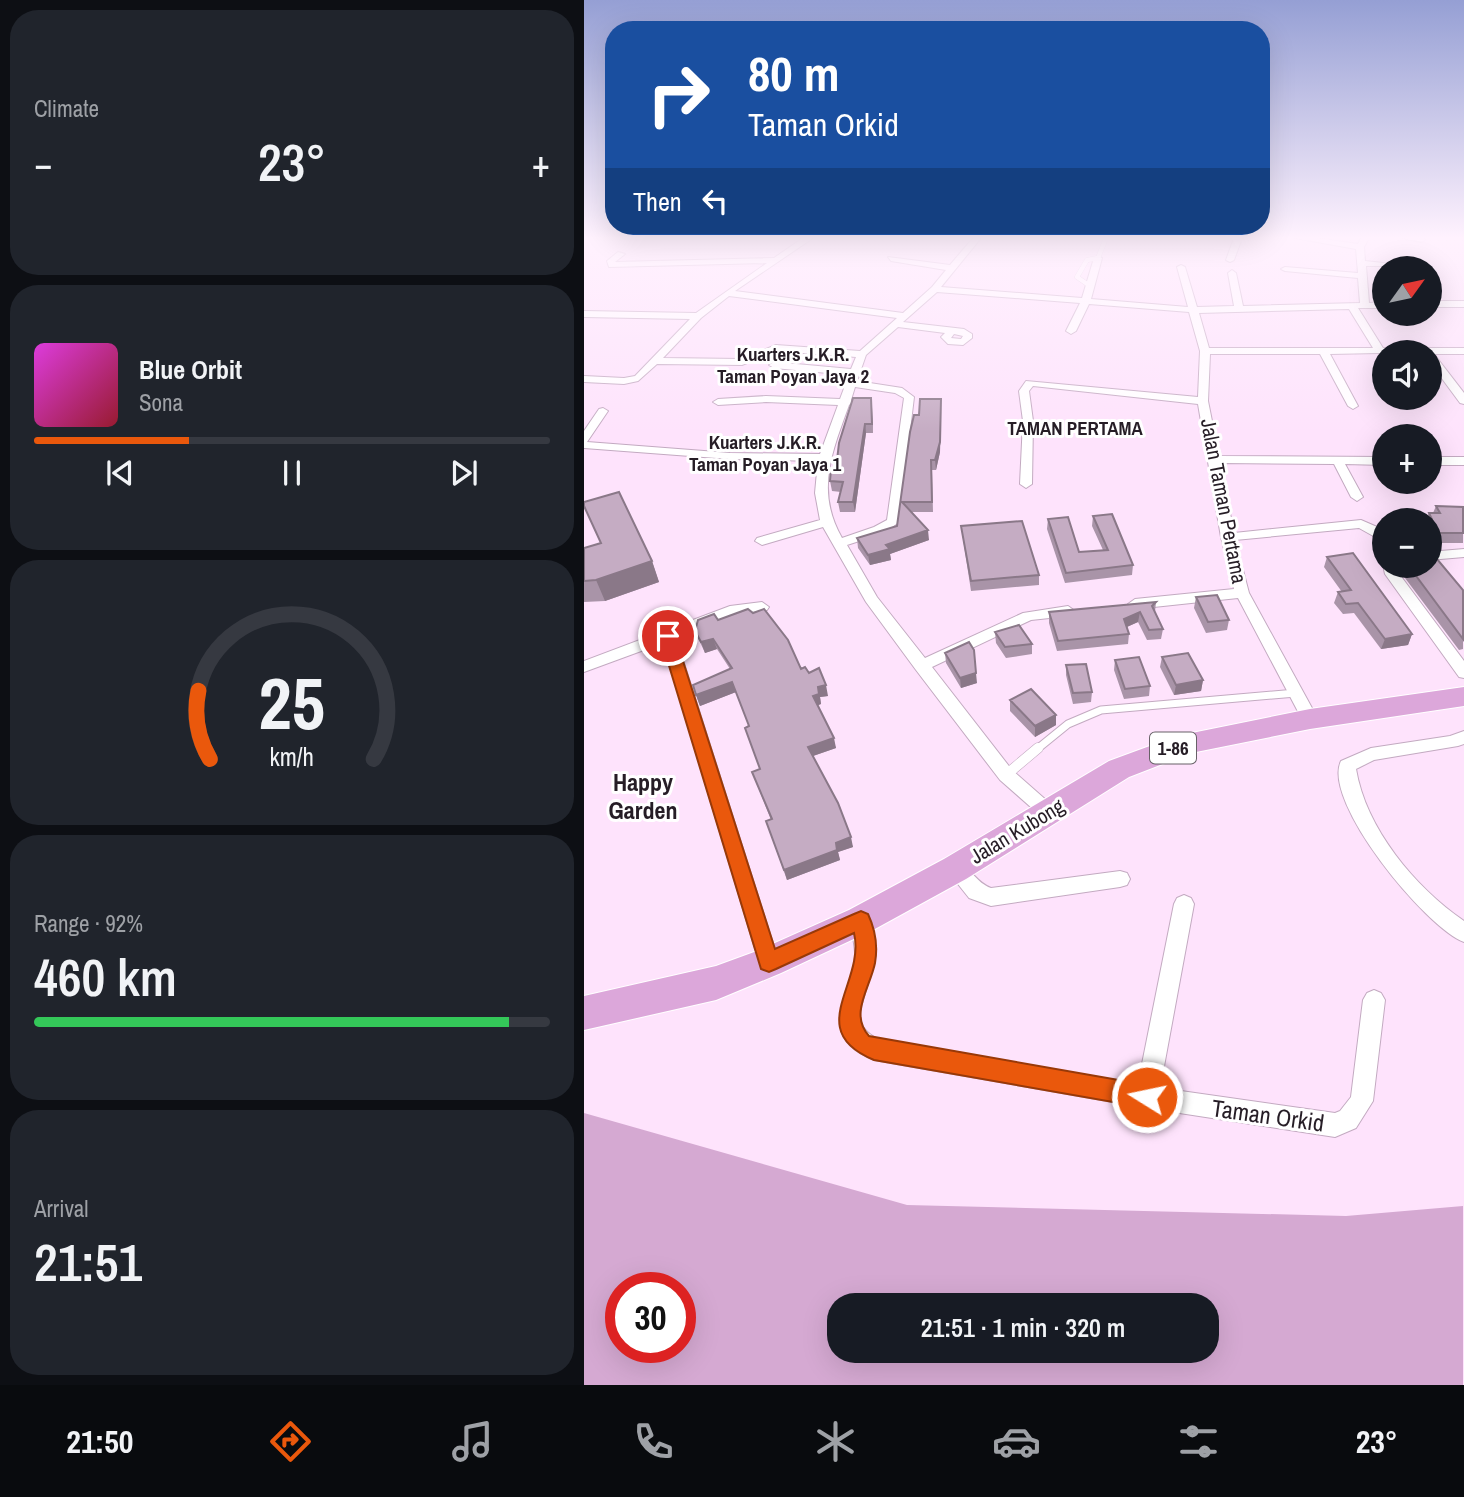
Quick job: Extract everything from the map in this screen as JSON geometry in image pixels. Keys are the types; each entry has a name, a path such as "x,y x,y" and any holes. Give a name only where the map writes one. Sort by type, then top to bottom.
{"highway":[{"name":"Jalan Kubong","path":"584,1013 716,983 769,962 861,920 955,869 1119,769 1187,743 1310,719 1464,696"}],"street":[{"path":"584,379 634,380 715,303"},
{"path":"789,303 951,331"},
{"path":"920,303 862,354 847,402 824,458 821,493 827,522 872,599 921,666 1006,775 1048,812"},
{"path":"1071,331 1085,303"},
{"path":"1115,303 1195,310 1372,305"},
{"name":"Jalan Taman Pertama","path":"1193,303 1205,351 1204,401 1228,537 1242,593 1310,719"},
{"path":"1238,303 1239,308"},
{"path":"1442,304 1464,304"},
{"path":"1351,305 1373,340"},
{"path":"586,316 698,316"},
{"path":"657,360 742,362 775,348 862,354"},
{"path":"1205,351 1372,351"},
{"path":"1323,351 1353,406"},
{"path":"1442,352 1464,351"},
{"path":"774,365 855,378 898,390 909,397 893,522 879,530 839,543"},
{"path":"1442,371 1464,401"},
{"path":"1026,484 1028,421 1024,391 1030,383 1204,401"},
{"path":"718,402 765,398 847,402"},
{"path":"584,439 603,411"},
{"path":"584,445 730,456 824,458"},
{"path":"1216,460 1372,461"},
{"path":"1338,461 1357,496"},
{"path":"1442,461 1464,461"},
{"path":"762,541 827,522"},
{"path":"1228,537 1360,524 1372,529"},
{"path":"1442,555 1464,553"},
{"path":"1396,578 1464,673"},
{"path":"1118,606 1242,593"},
{"path":"584,667 735,609 762,607"},
{"path":"921,666 1028,617 1090,608"},
{"path":"668,636 769,962"},
{"path":"1464,737 1452,742 1371,754 1346,766 1347,778 1366,822 1398,871 1426,905 1464,933"},
{"path":"955,869 976,892 991,897 1120,879"},
{"path":"1147,1097 1184,904"},
{"name":"Taman Orkid","path":"861,920 866,938 865,962 850,1009 849,1022 853,1034 862,1043 874,1049 1147,1097 1335,1125 1348,1120 1362,1101 1374,1000"}],"lane":[{"path":"1006,775 1068,724 1101,710 1296,693"}],"shaded area":[{"path":"584,1113 907,1205 1346,1216 1463,1206 1463,1385 584,1385"}],"building":[{"path":"853,398 871,398 872,424 865,424 853,502 838,502 843,482 830,481 831,469 836,469 839,443"},
{"path":"920,399 941,399 940,442 935,460 931,460 932,502 902,502 928,530 886,545 890,549 868,555 857,538 897,526 910,432 914,415 919,415"},
{"path":"619,492 652,561 596,580 584,581 584,548 601,543 584,502"},
{"path":"1436,506 1463,507 1463,533 1442,533 1442,508"},
{"path":"1112,514 1133,565 1066,573 1048,519 1068,517 1079,552 1108,550 1093,516"},
{"path":"1022,521 1039,575 971,581 961,526"},
{"path":"1353,553 1412,634 1385,639 1358,603 1346,604 1338,592 1351,590 1327,557"},
{"path":"1442,565 1463,590 1463,639 1418,578 1442,578"},
{"path":"1217,595 1229,620 1208,622 1196,597"},
{"path":"1156,602 1152,606 1163,629 1149,630 1140,612 1124,619 1129,634 1058,641 1049,612"},
{"path":"748,609 753,613 764,609 788,640 801,669 805,667 809,673 819,668 826,685 818,687 819,694 813,696 834,738 808,747 838,803 851,837 836,843 837,850 784,870 766,821 772,819 752,772 760,769 745,728 749,726 732,682 696,695 693,685 732,668 713,639 701,642 695,631 698,620 714,614 718,620"},
{"path":"1019,625 1032,644 1005,647 995,632"},
{"path":"969,642 974,650 976,673 960,678 945,653"},
{"path":"1188,653 1203,680 1176,685 1162,657"},
{"path":"1139,657 1150,686 1125,689 1115,660"},
{"path":"1086,664 1092,692 1073,693 1066,665"},
{"path":"1031,689 1056,715 1035,726 1010,700"}],"district":[{"name":"Kuarters J.K.R. Taman Poyan Jaya 2","path":"793,365"},
{"name":"TAMAN PERTAMA","path":"1075,428"},
{"name":"Kuarters J.K.R. Taman Poyan Jaya 1","path":"765,453"},
{"name":"Happy Garden","path":"643,796"}],"route":[{"path":"668,636 769,962 861,920 866,938 865,962 850,1009 849,1022 853,1034 862,1043 874,1049 1147,1097"}]}
